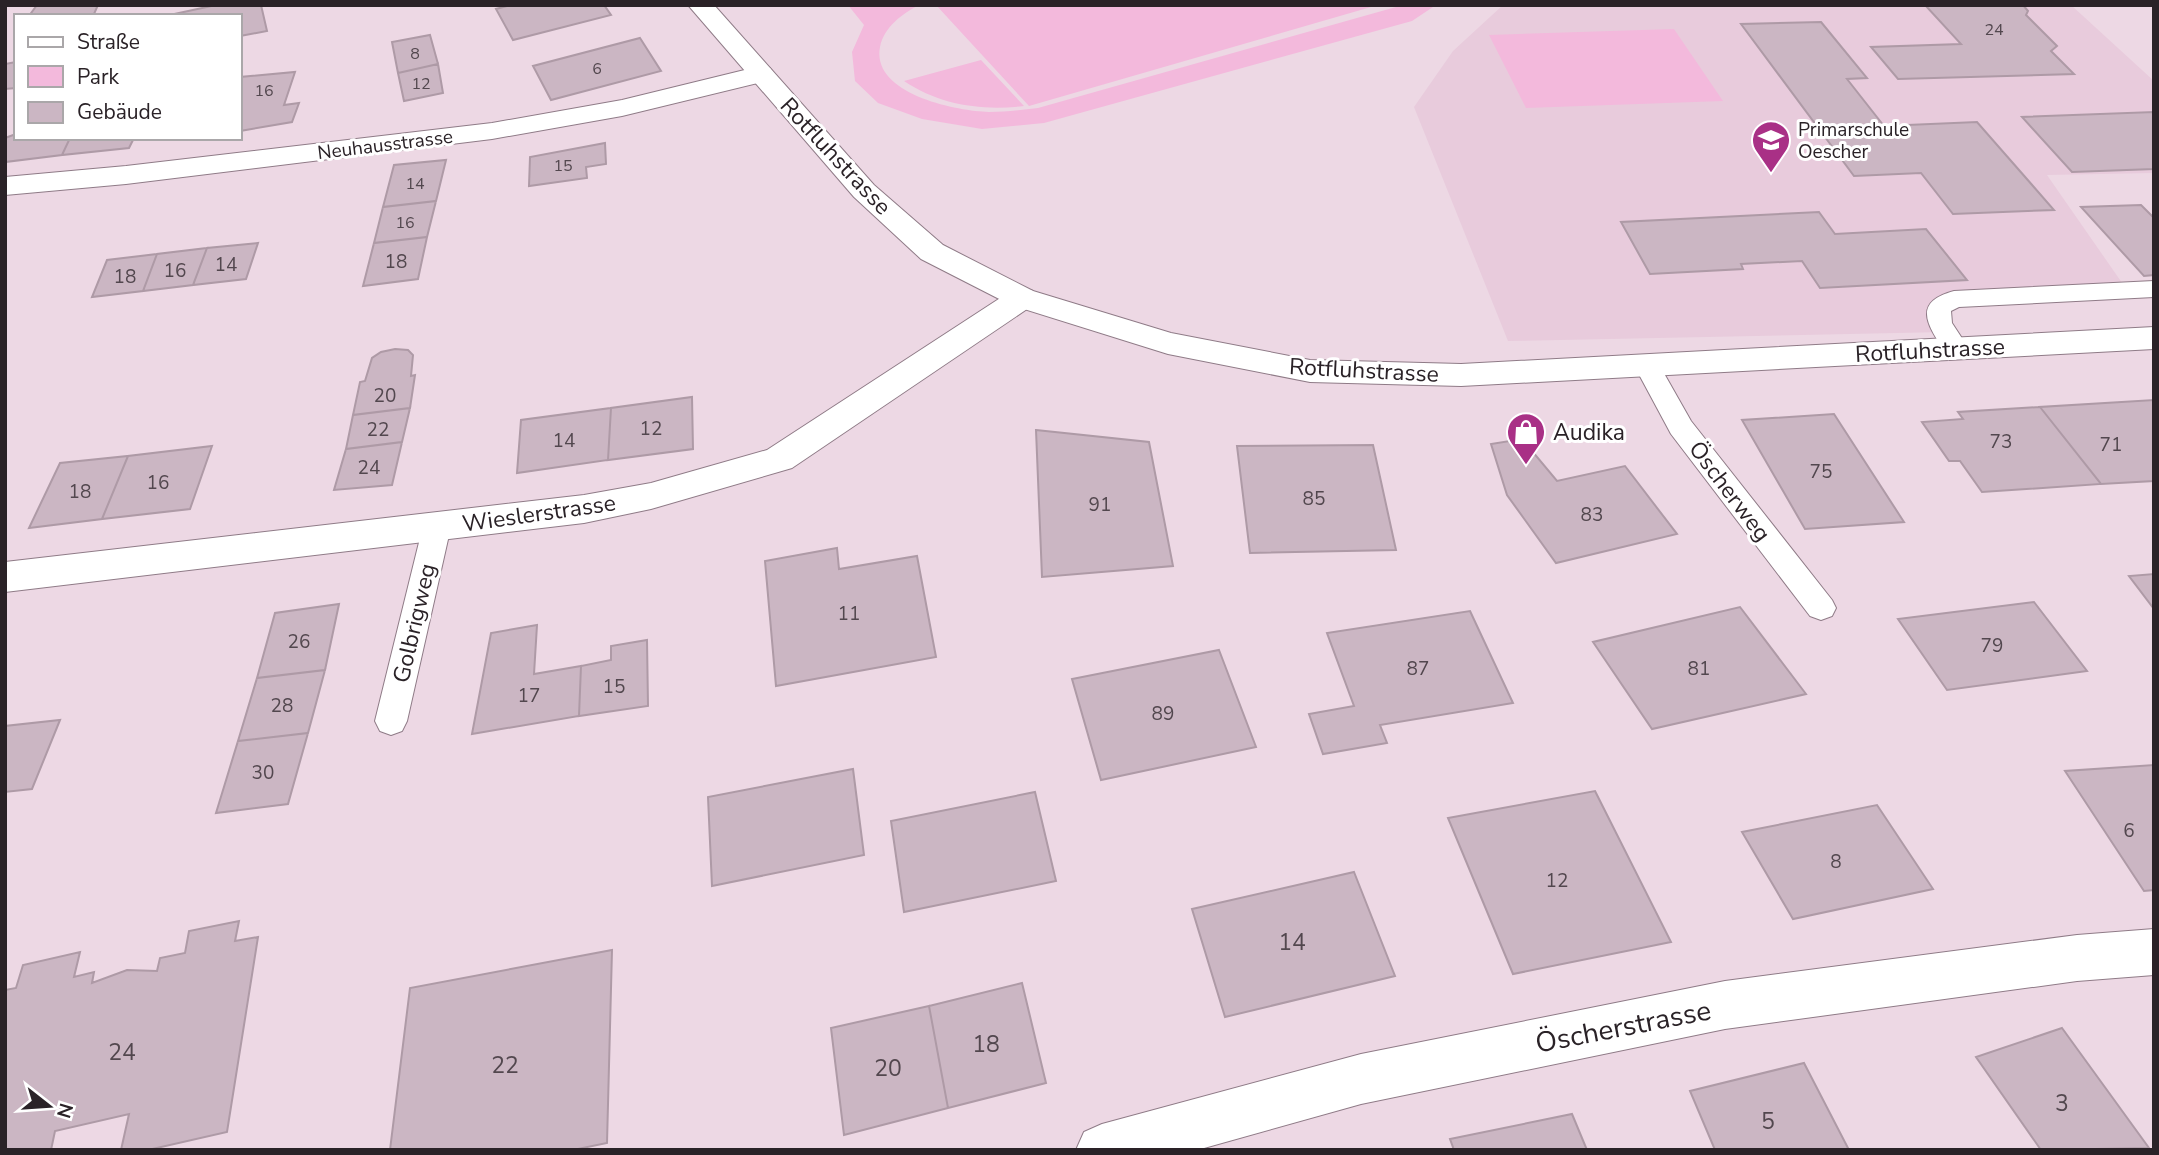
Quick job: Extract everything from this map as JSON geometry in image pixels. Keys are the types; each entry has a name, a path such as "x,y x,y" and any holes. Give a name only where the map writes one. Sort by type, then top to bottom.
{"street":[{"name":"Rotfluhstrasse","path":"699,5 864,191 932,252 1021,298 1168,343 1310,371 1461,375 2154,338"},
{"name":"Neuhausstrasse","path":"5,186 127,175 492,131 622,108 761,74"},
{"name":"Wieslerstrasse","path":"5,577 584,509 651,496 779,459 1021,298"},
{"name":"Öscherstrasse","path":"1102,1150 1361,1079 1725,1006 2077,958 2154,951"}],"lane":[{"path":"1956,349 1939,323 1940,308 1954,299 2154,289"},
{"name":"Öscherweg","path":"1648,367 1681,427 1821,608"},
{"name":"Golbrigweg","path":"391,721 436,526"}],"shaded area":[{"name":"Primarschule Oescher","path":"1503,5 2071,5 2154,81 2154,173 2047,175 2127,290 1954,299 1945,332 1508,341 1414,107 1453,51"}],"green space":[{"path":"848,5 919,5 895,22 882,40 881,63 889,77 919,97 957,108 989,112 1038,108 1403,5 1436,5 1412,21 1044,123 982,129 922,119 878,103 855,81 852,52 864,25"},
{"path":"936,5 1368,5 1371,7 1029,106"},
{"path":"1674,29 1723,101 1526,108 1489,35"},
{"path":"981,60 1024,106 992,108 946,101 904,81"}],"building":[{"path":"37,5 98,5 94,14 30,14"},
{"path":"216,5 261,5 267,31 242,36 242,14 174,14"},
{"path":"511,5 604,5 611,15 513,40 496,9"},
{"path":"1925,5 2023,5 2028,11 2026,15 2057,46 2051,51 2074,74 1898,79 1871,47 1961,44"},
{"path":"1821,22 1867,78 1847,79 1884,126 1977,122 2054,210 1953,214 1921,173 1854,176 1741,24"},
{"path":"430,35 438,64 398,73 392,42"},
{"path":"640,38 661,71 551,100 533,66"},
{"path":"14,62 14,88 5,89 5,64"},
{"path":"438,64 443,93 404,101 398,73"},
{"path":"295,72 284,105 299,103 292,122 242,131 242,77"},
{"path":"2154,112 2154,169 2072,172 2022,117"},
{"path":"14,135 14,140 69,140 62,155 5,162 5,138"},
{"path":"69,140 133,140 129,148 62,155"},
{"path":"605,143 606,164 586,167 587,178 529,186 530,157"},
{"path":"446,160 436,201 383,207 394,165"},
{"path":"436,201 427,237 374,243 383,207"},
{"path":"2141,205 2154,218 2154,275 2144,276 2081,207"},
{"path":"1819,212 1835,234 1926,229 1967,280 1820,288 1802,261 1741,264 1743,269 1650,274 1621,222"},
{"path":"427,237 418,279 363,286 374,243"},
{"path":"258,243 246,279 193,285 207,248"},
{"path":"207,248 193,285 143,291 157,254"},
{"path":"157,254 143,291 92,297 107,260"},
{"path":"408,350 413,355 411,376 415,375 410,408 353,415 360,382 365,381 372,358 381,352"},
{"path":"692,397 693,449 608,460 611,408"},
{"path":"2154,400 2154,481 2101,484 2040,407"},
{"path":"2040,407 2101,484 1982,492 1960,461 1949,461 1922,422 1963,419 1958,412"},
{"path":"410,408 402,442 346,449 353,415"},
{"path":"611,408 608,460 517,473 521,420"},
{"path":"1834,414 1904,522 1805,529 1742,420"},
{"path":"1036,430 1149,442 1173,566 1042,577"},
{"path":"1522,439 1557,481 1625,466 1677,534 1556,563 1507,495 1491,444"},
{"path":"402,442 392,485 334,490 346,449"},
{"path":"1373,445 1396,550 1250,553 1237,446"},
{"path":"212,446 190,509 102,519 128,456"},
{"path":"128,456 102,519 29,528 60,463"},
{"path":"837,548 839,569 917,556 936,657 776,686 765,561"},
{"path":"2154,574 2154,609 2129,576"},
{"path":"2034,602 2087,671 1947,690 1898,619"},
{"path":"339,604 325,670 257,678 275,613"},
{"path":"1740,607 1806,694 1652,729 1593,642"},
{"path":"1470,611 1513,703 1380,725 1387,743 1323,754 1309,714 1354,706 1327,633"},
{"path":"537,625 534,674 581,666 579,716 472,734 491,633"},
{"path":"647,640 648,706 579,716 581,666 611,660 611,646"},
{"path":"1219,650 1256,747 1101,780 1072,679"},
{"path":"325,670 308,733 238,741 257,678"},
{"path":"60,720 32,789 5,792 5,726"},
{"path":"308,733 288,804 216,813 238,741"},
{"path":"2154,765 2154,890 2144,891 2065,771"},
{"path":"853,769 864,855 712,886 708,797"},
{"path":"1595,791 1671,942 1513,974 1448,818"},
{"path":"1035,792 1056,881 904,912 891,821"},
{"path":"1877,805 1933,889 1793,919 1742,832"},
{"path":"1354,872 1395,976 1225,1017 1192,909"},
{"path":"239,921 235,941 258,937 227,1132 148,1150 121,1150 129,1114 55,1131 51,1150 5,1150 5,990 16,988 23,965 80,952 74,977 94,972 92,983 127,970 157,971 160,958 185,953 189,931"},
{"path":"612,950 607,1143 573,1150 390,1150 410,988"},
{"path":"1022,983 1046,1083 948,1108 929,1006"},
{"path":"929,1006 948,1108 844,1135 831,1028"},
{"path":"2062,1028 2149,1148 2041,1150 1976,1057"},
{"path":"1804,1063 1849,1150 1715,1150 1690,1091"},
{"path":"1572,1114 1587,1150 1454,1150 1450,1139"}],"place":[{"name":"Primarschule Oescher","path":"1771,174"},
{"name":"Audika","path":"1526,466"}]}
